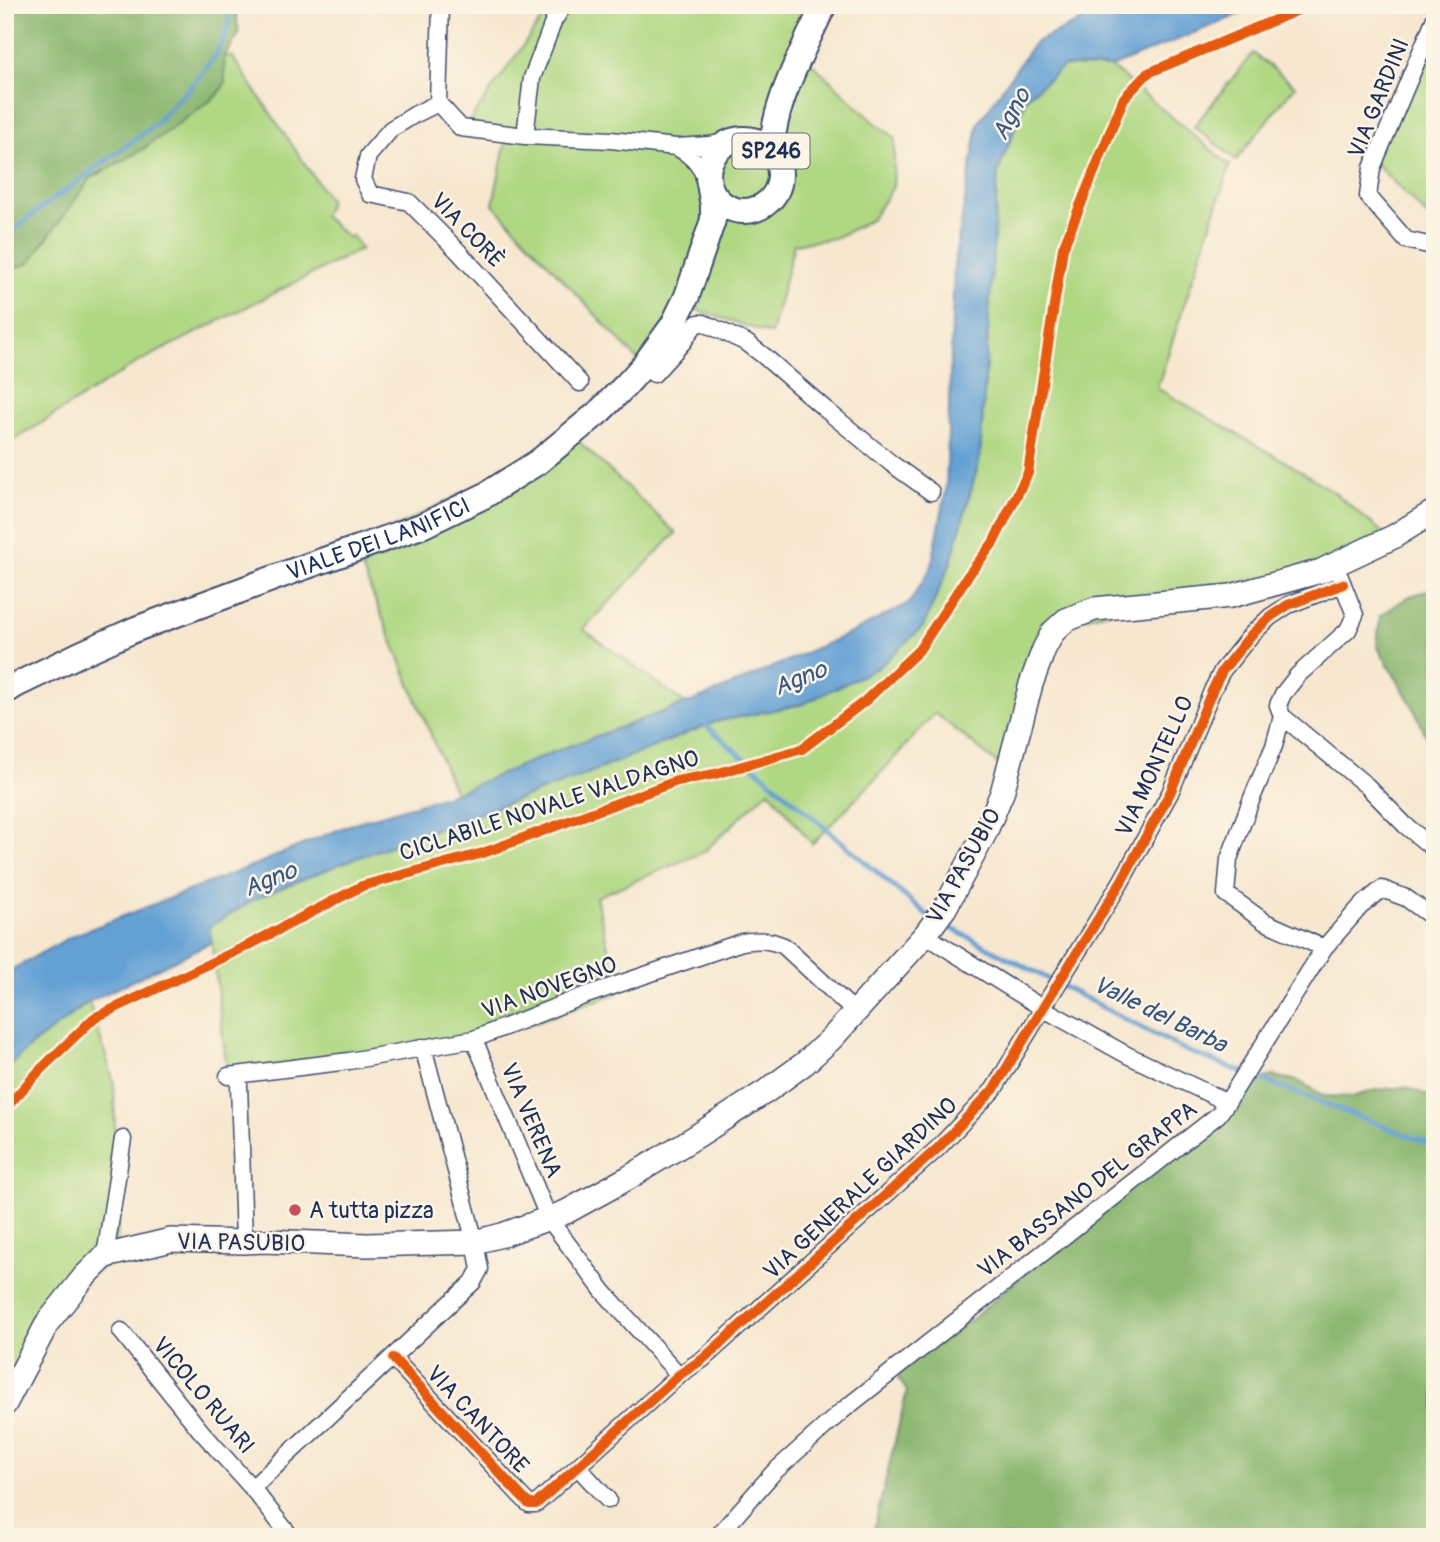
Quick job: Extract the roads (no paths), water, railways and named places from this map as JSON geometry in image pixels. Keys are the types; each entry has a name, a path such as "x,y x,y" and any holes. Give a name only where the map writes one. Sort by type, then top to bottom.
{"main road":[{"name":"VIALE DEI LANIFICI","path":"9,694 78,654 136,629 424,525 484,496 538,462 599,412 644,365 673,325 687,296 732,221 737,216 761,208 776,192 780,173 772,144 774,125 796,66 824,5"},
{"name":"VIALE DEI LANIFICI","path":"687,296 713,220 707,173 709,162 722,145 757,126 796,66"},
{"name":"SP246","path":"737,139 755,140 774,153"},
{"name":"SP246","path":"709,186 717,200 726,207 750,211"},
{"name":"VIA PASUBIO","path":"105,1256 171,1240 367,1245 475,1242 502,1236 549,1219 628,1178 768,1090 805,1063 832,1038 934,923 985,833 1002,793 1031,684 1044,649 1053,632 1066,620 1094,608 1231,596 1321,571 1339,574 1435,511"},
{"path":"5,1404 48,1322 84,1277 105,1256"}],"street":[{"path":"441,5 438,103 461,128 525,136 611,140 676,147 709,145 737,139"},
{"path":"525,136 532,78 554,20 564,5"},
{"name":"VIA GARDINI","path":"1435,18 1372,168 1368,195 1406,240 1435,248"},
{"name":"VIA CORÈ","path":"438,103 391,129 368,156 363,178 370,194 409,202 580,383"},
{"path":"676,147 690,155 698,164 709,186"},
{"path":"644,365 654,374 694,326 704,323 747,343 835,417 931,492"},
{"path":"1339,574 1354,615 1348,630 1298,675 1278,705 1282,716 1367,786 1405,825 1435,850"},
{"name":"VIA MONTELLO","path":"1046,1003 1121,882 1170,793 1222,671 1251,635 1270,617 1339,574"},
{"path":"1282,716 1274,746 1229,859 1226,894 1265,922 1324,948"},
{"path":"1226,1104 1324,948 1361,906 1382,889 1406,898 1435,919"},
{"name":"VIA BASSANO DEL GRAPPA","path":"717,1537 773,1473 842,1411 1218,1115 1226,1104 1128,1055 1046,1003 934,923"},
{"name":"VIA NOVEGNO","path":"244,1242 234,1080 474,1039 592,993 742,942 760,940 784,946 855,1012"},
{"name":"VIA GENERALE GIARDINO","path":"679,1375 703,1359 938,1148 994,1089 1046,1003"},
{"name":"VIA VERENA","path":"474,1039 549,1219 603,1291 679,1375"},
{"path":"423,1047 475,1242"},
{"path":"105,1256 123,1139"},
{"name":"VIA CANTORE","path":"252,1488 473,1282 480,1269 475,1242"},
{"name":"VICOLO RUARI","path":"121,1331 200,1430 252,1488"},
{"name":"VIA CANTORE","path":"393,1358 529,1504 536,1504 578,1467"},
{"path":"608,1500 578,1467 679,1375"},
{"path":"252,1488 291,1537"}],"water":[{"name":"Agno","path":"1114,5 1262,5 1111,67 1064,66 1027,97 998,172 980,458 951,562 923,627 879,667 803,704 715,722 577,778 340,864 257,898 209,927 212,942 88,1002 27,1049 5,1070 5,976 9,971 70,937 354,823 455,793 561,749 709,695 853,632 909,603 931,568 946,491 954,264 978,124 1034,43"}],"waterway":[{"path":"5,237 153,126 217,54 228,27 229,5"},
{"name":"Valle del Barba","path":"703,723 932,918"},
{"name":"Valle del Barba","path":"941,923 1187,1051 1435,1146"}],"place":[{"name":"A tutta pizza","path":"295,1210"}]}
